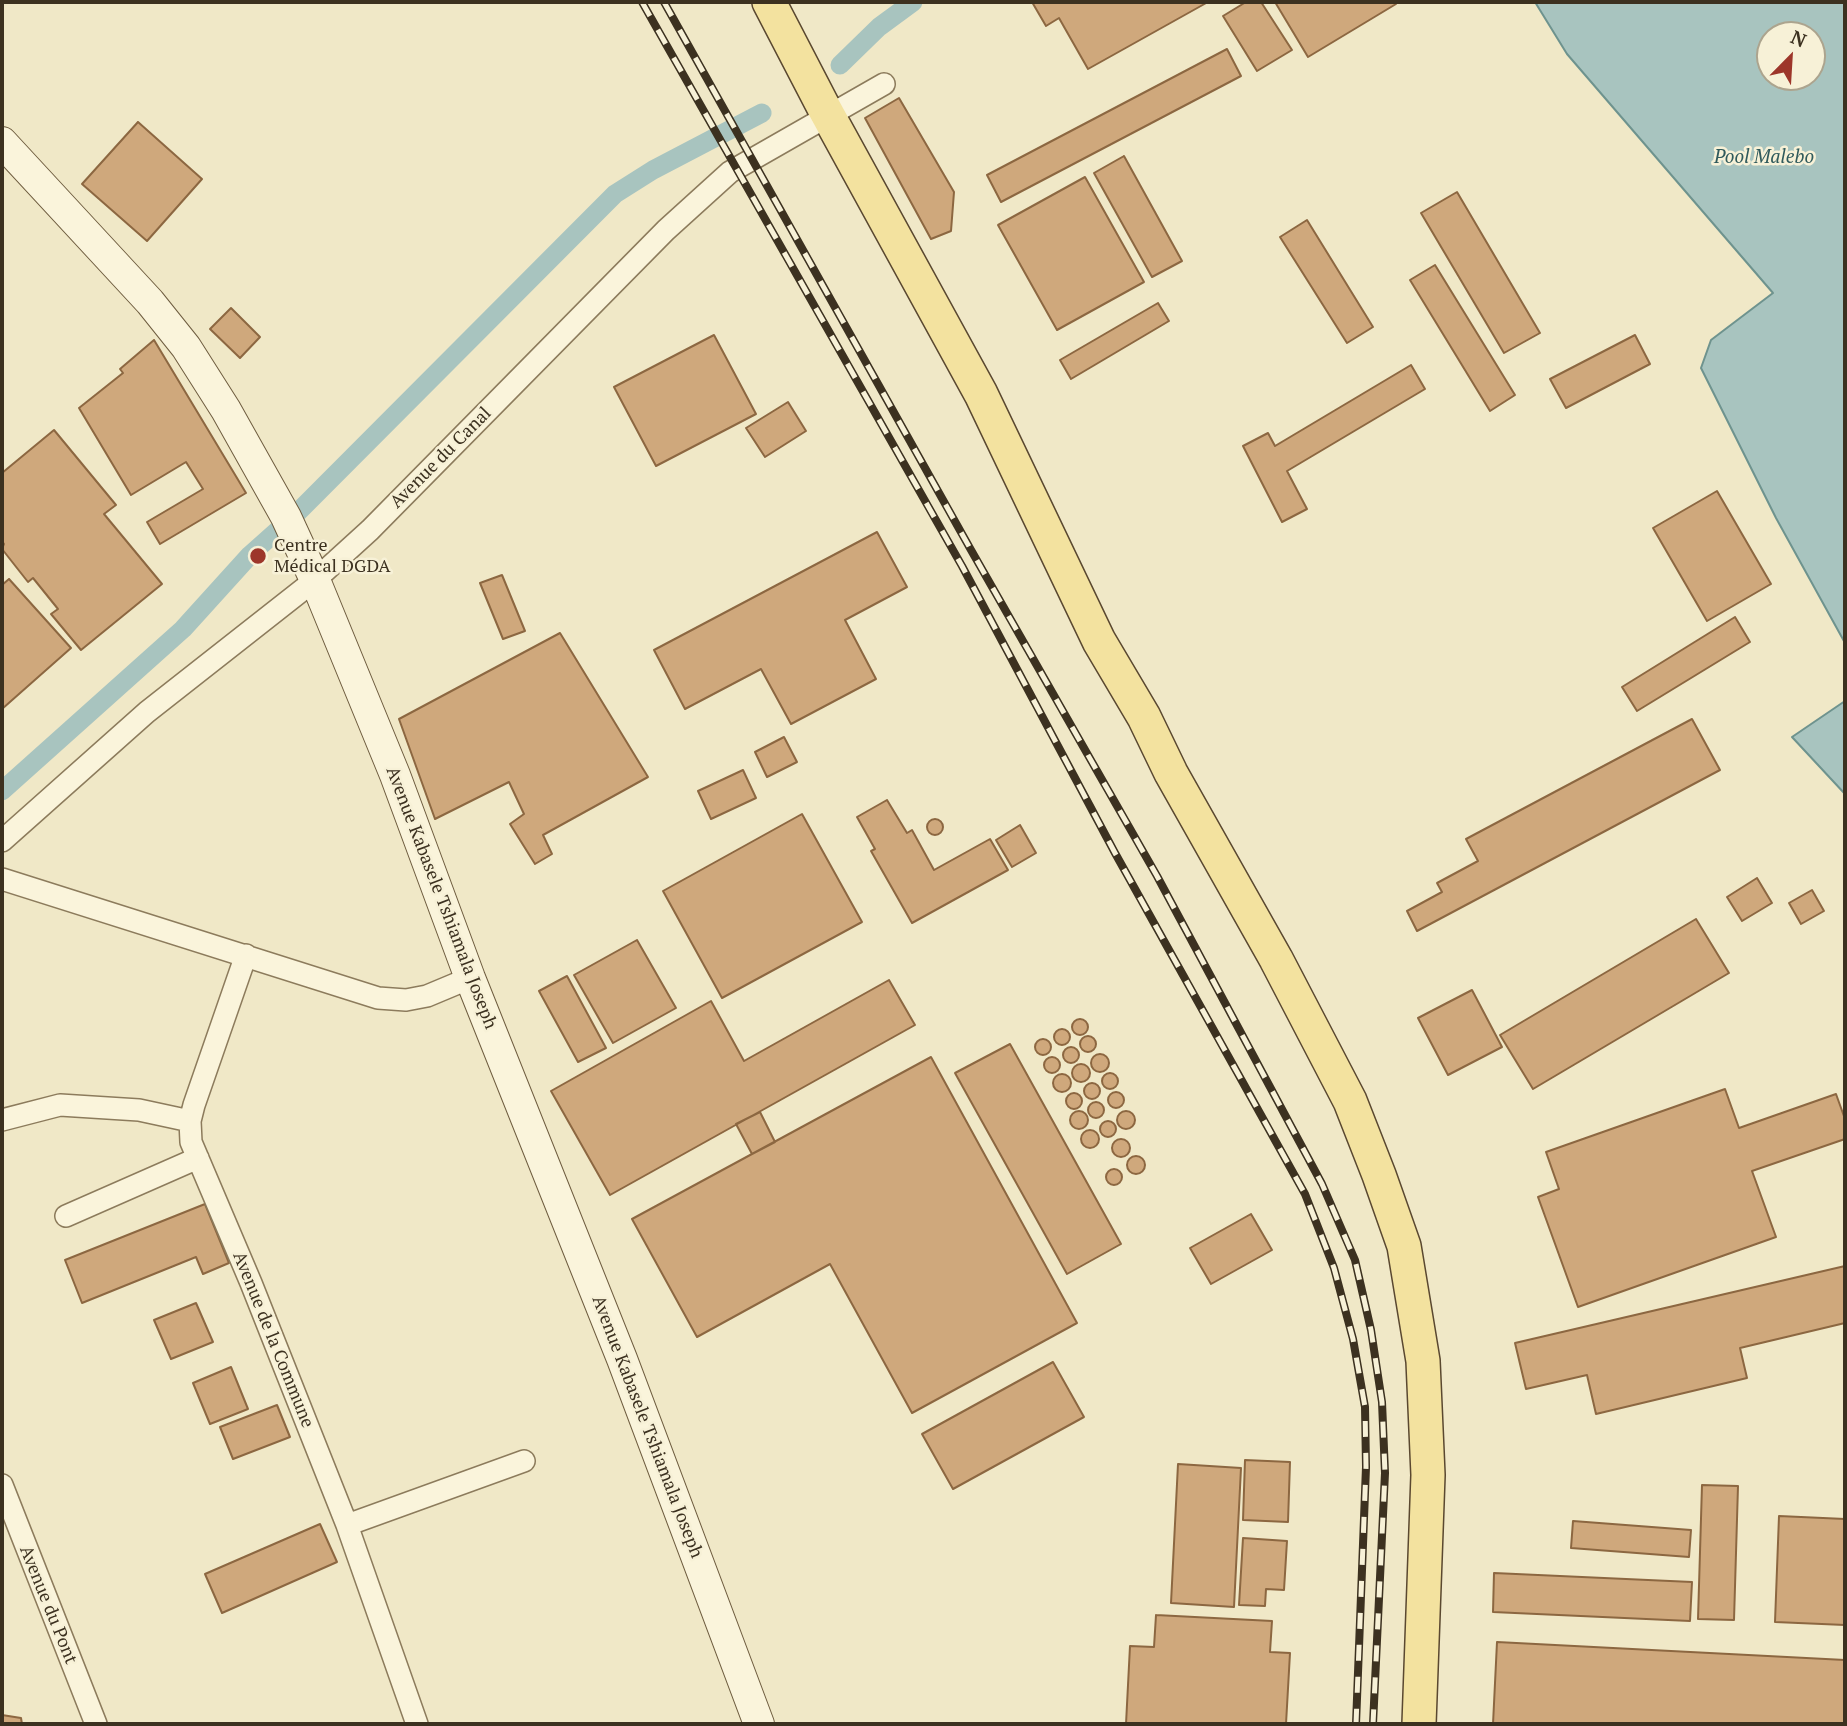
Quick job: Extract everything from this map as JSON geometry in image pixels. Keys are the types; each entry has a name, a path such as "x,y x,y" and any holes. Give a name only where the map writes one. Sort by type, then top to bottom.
{"main road":[{"path":"769,2 825,110 981,394 1098,641 1144,717 1171,773 1276,960 1350,1101 1379,1175 1404,1246 1423,1361 1428,1475 1419,1724"},
{"name":"Avenue Kabasele Tshiamala Joseph","path":"2,142 150,302 186,346 226,410 286,517 315,580 395,775 470,978 622,1359 759,1724"}],"street":[{"name":"Avenue du Canal","path":"2,841 147,712 315,580 370,530 666,230 730,172 825,110 884,84"},
{"path":"2,879 378,998 406,1000 427,996 470,978"},
{"name":"Avenue de la Commune","path":"246,955 190,1121 191,1142 251,1283 347,1525 417,1724"},
{"path":"2,1120 60,1105 139,1110 190,1121"},
{"path":"66,1216 198,1158"},
{"path":"347,1525 524,1461"},
{"name":"Avenue du Pont","path":"2,1485 96,1724"}],"water":[{"name":"Pool Malebo","path":"1535,2 1845,2 1845,643 1776,518 1701,368 1711,340 1773,293 1567,54"},
{"path":"1845,701 1845,794 1792,737"}],"building":[{"path":"1032,2 1208,2 1088,69 1059,18 1046,26"},
{"path":"1246,2 1261,2 1292,50 1257,71 1223,16"},
{"path":"1275,2 1395,2 1396,4 1308,57"},
{"path":"1227,49 1241,76 1001,202 987,175"},
{"path":"899,98 954,192 951,231 931,239 865,118"},
{"path":"138,122 202,179 147,241 82,184"},
{"path":"1124,156 1182,261 1152,277 1094,173"},
{"path":"1085,177 1144,282 1057,330 998,225"},
{"path":"1457,192 1540,333 1504,353 1421,213"},
{"path":"1307,220 1373,327 1347,343 1280,237"},
{"path":"1435,265 1515,395 1490,411 1410,280"},
{"path":"1158,303 1169,321 1071,379 1060,360"},
{"path":"231,308 260,337 240,358 210,329"},
{"path":"714,335 756,414 656,466 614,387"},
{"path":"1635,335 1650,364 1566,408 1550,379"},
{"path":"154,340 246,493 160,544 147,522 203,489 186,462 131,495 79,408 123,373 120,369"},
{"path":"1411,365 1425,389 1287,471 1307,509 1282,522 1243,446 1268,433 1275,446"},
{"path":"788,402 806,431 765,457 746,428"},
{"path":"54,430 116,505 104,514 162,584 81,650 51,614 58,609 33,578 28,582 2,549 2,473"},
{"path":"1717,491 1771,584 1707,621 1653,528"},
{"path":"877,532 907,587 845,620 876,679 791,724 761,669 685,709 654,650"},
{"path":"502,575 525,631 503,639 480,583"},
{"path":"9,579 71,648 2,709 2,585"},
{"path":"1735,617 1750,642 1637,711 1622,687"},
{"path":"560,633 648,777 543,835 552,854 535,864 510,824 524,814 509,782 435,819 399,719"},
{"path":"1692,719 1720,770 1417,931 1407,911 1442,892 1437,883 1478,861 1466,839"},
{"path":"784,737 797,762 767,777 755,752"},
{"path":"743,770 756,798 711,819 698,791"},
{"path":"887,800 907,833 912,830 934,870 990,839 1008,870 912,923 871,851 875,849 857,817"},
{"path":"802,814 862,922 722,998 663,891"},
{"path":"932,819 938,819 943,827 941,833 932,835 927,830 927,824"},
{"path":"1020,825 1036,853 1012,867 996,840"},
{"path":"1757,878 1772,903 1742,921 1727,897"},
{"path":"1812,890 1824,911 1801,924 1789,903"},
{"path":"1696,919 1729,973 1533,1089 1500,1035"},
{"path":"637,940 676,1008 613,1043 574,975"},
{"path":"567,976 606,1048 578,1062 539,991"},
{"path":"889,980 915,1025 610,1195 551,1091 711,1001 744,1061"},
{"path":"1472,990 1502,1047 1448,1075 1418,1018"},
{"path":"1077,1019 1083,1019 1088,1027 1086,1033 1077,1035 1072,1030 1072,1024"},
{"path":"1059,1029 1065,1029 1070,1037 1068,1043 1059,1045 1054,1040 1054,1034"},
{"path":"1085,1036 1091,1036 1096,1044 1094,1050 1085,1052 1080,1047 1080,1041"},
{"path":"1040,1039 1046,1039 1051,1047 1049,1053 1040,1055 1035,1050 1035,1044"},
{"path":"1010,1044 1121,1244 1067,1274 955,1073"},
{"path":"1068,1047 1074,1047 1079,1055 1077,1061 1068,1063 1063,1058 1063,1052"},
{"path":"1100,1054 1106,1057 1109,1063 1106,1069 1100,1072 1094,1069 1091,1063 1094,1057"},
{"path":"931,1057 1077,1323 912,1413 830,1264 697,1337 632,1219"},
{"path":"1049,1057 1055,1057 1060,1065 1058,1071 1049,1073 1044,1068 1044,1062"},
{"path":"1081,1064 1087,1067 1090,1073 1087,1079 1081,1082 1075,1079 1072,1073 1075,1067"},
{"path":"1107,1073 1113,1073 1118,1081 1116,1087 1107,1089 1102,1084 1102,1078"},
{"path":"1062,1074 1068,1077 1071,1083 1068,1089 1062,1092 1056,1089 1053,1083 1056,1077"},
{"path":"1089,1083 1095,1083 1100,1091 1098,1097 1089,1099 1084,1094 1084,1088"},
{"path":"1725,1089 1739,1128 1836,1094 1845,1119 1845,1139 1752,1171 1776,1237 1578,1307 1538,1197 1559,1189 1546,1152"},
{"path":"1113,1092 1119,1092 1124,1100 1122,1106 1113,1108 1108,1103 1108,1097"},
{"path":"1071,1093 1077,1093 1082,1101 1080,1107 1071,1109 1066,1104 1066,1098"},
{"path":"1093,1102 1099,1102 1104,1110 1102,1116 1093,1118 1088,1113 1088,1107"},
{"path":"1079,1111 1085,1114 1088,1120 1085,1126 1079,1129 1073,1126 1070,1120 1073,1114"},
{"path":"1126,1111 1132,1114 1135,1120 1132,1126 1126,1129 1120,1126 1117,1120 1120,1114"},
{"path":"760,1112 775,1142 752,1154 736,1124"},
{"path":"1105,1121 1111,1121 1116,1129 1114,1135 1105,1137 1100,1132 1100,1126"},
{"path":"1090,1130 1096,1133 1099,1139 1096,1145 1090,1148 1084,1145 1081,1139 1084,1133"},
{"path":"1121,1139 1127,1142 1130,1148 1127,1154 1121,1157 1115,1154 1112,1148 1115,1142"},
{"path":"1136,1156 1142,1159 1145,1165 1142,1171 1136,1174 1130,1171 1127,1165 1130,1159"},
{"path":"1111,1169 1117,1169 1122,1177 1120,1183 1111,1185 1106,1180 1106,1174"},
{"path":"205,1204 229,1263 203,1274 196,1257 82,1303 65,1260"},
{"path":"1251,1214 1272,1250 1211,1284 1190,1248"},
{"path":"1845,1266 1845,1323 1740,1348 1747,1378 1596,1414 1587,1375 1526,1389 1515,1343"},
{"path":"196,1303 213,1342 171,1359 154,1320"},
{"path":"1053,1362 1084,1417 953,1489 922,1434"},
{"path":"231,1367 248,1409 210,1424 193,1383"},
{"path":"277,1405 290,1437 233,1459 220,1427"},
{"path":"1245,1460 1290,1462 1288,1522 1243,1520"},
{"path":"1178,1464 1241,1468 1234,1607 1171,1603"},
{"path":"1702,1485 1738,1486 1734,1620 1698,1619"},
{"path":"1779,1516 1845,1519 1845,1625 1775,1622"},
{"path":"1573,1521 1691,1530 1689,1557 1571,1548"},
{"path":"320,1524 337,1562 222,1613 205,1574"},
{"path":"1243,1538 1287,1541 1284,1590 1266,1589 1265,1606 1239,1605"},
{"path":"1494,1573 1692,1582 1690,1621 1493,1612"},
{"path":"1156,1615 1272,1621 1270,1652 1290,1653 1286,1724 1126,1724 1130,1646 1154,1647"},
{"path":"1497,1642 1845,1660 1845,1724 1493,1724"},
{"path":"2,1715 21,1718 22,1724 2,1724"}],"waterway":[{"path":"840,65 879,27 913,2"},
{"path":"2,791 183,629 250,555 296,514 615,194 653,170 762,113"}],"railway":[{"path":"642,2 962,566 1115,853 1305,1194 1334,1268 1353,1339 1365,1407 1366,1467 1356,1724"},
{"path":"664,2 1157,876 1322,1184 1355,1260 1371,1330 1382,1402 1385,1473 1373,1724"}],"place":[{"name":"Centre Médical DGDA","path":"258,556"}]}
